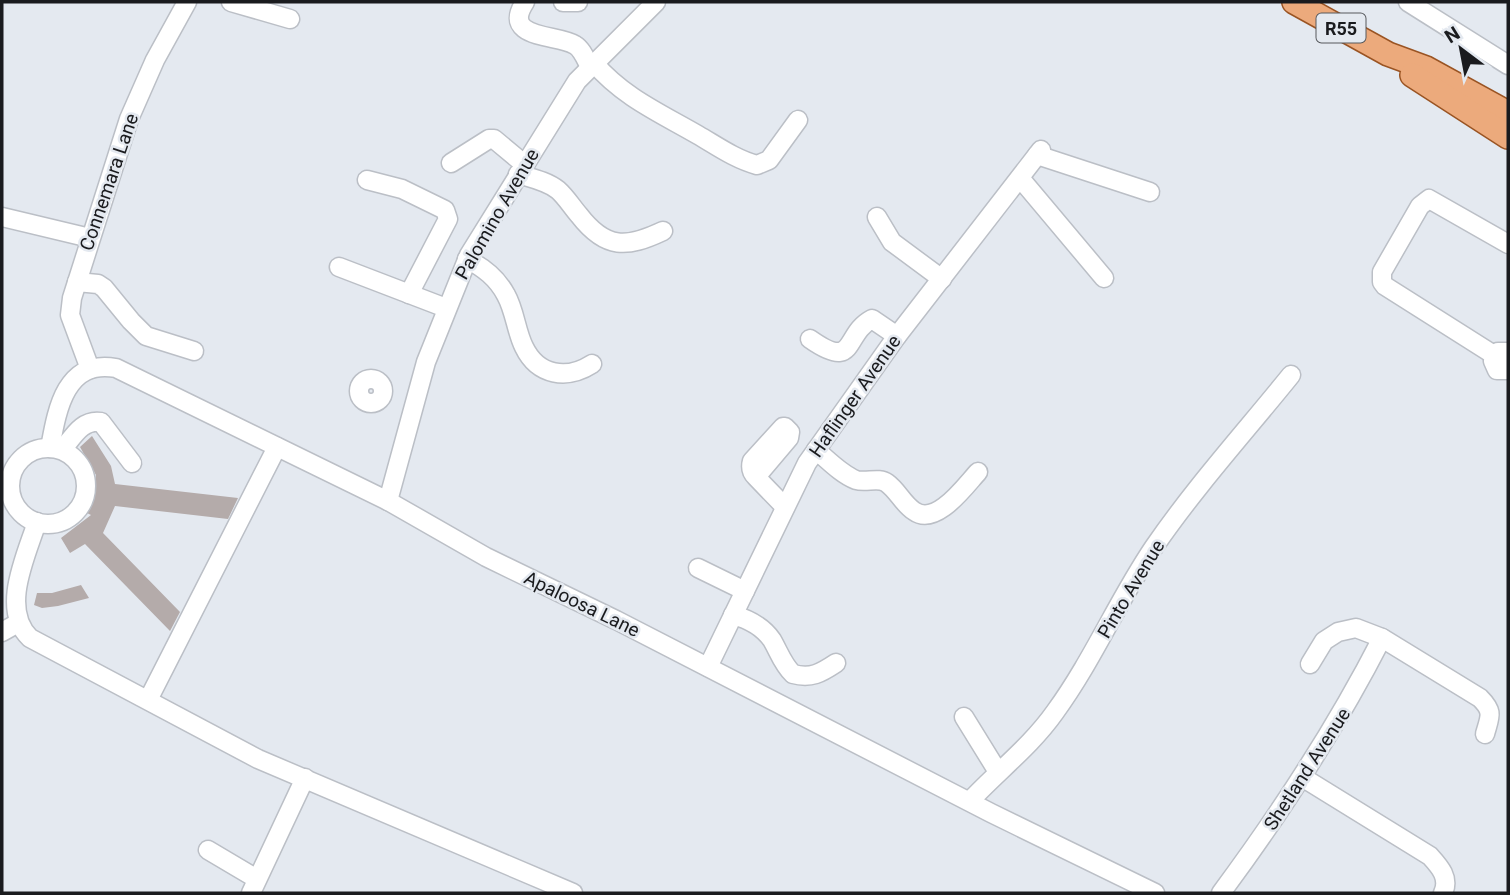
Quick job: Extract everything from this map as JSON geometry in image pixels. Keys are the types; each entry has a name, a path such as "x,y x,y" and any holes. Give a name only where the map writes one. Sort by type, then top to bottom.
{"main road":[{"name":"R55","path":"1294,2 1388,54 1426,68 1508,113"},
{"name":"R55","path":"1388,54 1441,95 1508,138"}],"street":[{"name":"Connemara Lane","path":"90,369 69,313 77,282 129,119 155,60 187,2"},
{"path":"231,2 290,19"},
{"path":"525,2 520,15 526,30 534,35 562,40 576,46 609,80 643,104 750,163 762,164 769,160 798,120"},
{"path":"563,2 578,2"},
{"name":"Palomino Avenue","path":"387,501 413,406 446,308 467,259 577,81 656,2"},
{"path":"1408,2 1508,65"},
{"path":"451,163 489,139 494,139 521,169 555,188 581,219 603,239 630,244 663,231"},
{"name":"Haflinger Avenue","path":"708,667 807,463 897,336 1039,153 1150,192"},
{"path":"1020,177 1104,278"},
{"path":"367,180 402,189 448,214 448,219 409,294"},
{"path":"1508,244 1429,198 1420,206 1382,272 1385,286 1501,354 1493,361 1497,370 1508,370"},
{"path":"2,217 90,238"},
{"path":"877,217 892,242 942,279"},
{"path":"467,259 490,274 507,296 523,345 534,360 562,375 581,371 592,364"},
{"path":"339,267 446,308"},
{"path":"77,282 98,284 104,288 146,335 194,351"},
{"path":"810,339 832,352 840,352 846,350 865,323 872,319 897,336"},
{"name":"Apaloosa Lane","path":"90,369 117,368 387,501 486,557 1155,893"},
{"path":"56,449 60,399 72,381 90,369"},
{"name":"Pinto Avenue","path":"970,801 1055,713 1154,548 1205,478 1291,375"},
{"path":"383,394 413,406"},
{"path":"56,449 82,425 92,420 101,422 132,463"},
{"path":"148,700 277,447"},
{"path":"38,449 56,449 73,457 81,467 85,479 81,504 73,514 50,524 26,517 17,509 12,498 8,464 38,449"},
{"path":"816,450 856,480 881,480 887,483 914,512 922,514 939,511 949,505 978,472"},
{"path":"756,477 785,507"},
{"path":"37,522 19,580 10,628 258,759 573,893"},
{"path":"698,568 745,591"},
{"path":"733,615 747,619 767,635 793,674 810,677 836,663"},
{"path":"1310,664 1324,641 1338,632 1356,628 1382,638 1480,698 1491,713 1485,734"},
{"name":"Shetland Avenue","path":"1227,891 1348,705 1382,638"},
{"path":"964,717 998,772"},
{"path":"1303,777 1430,856 1443,870 1446,886 1443,893"},
{"path":"208,850 254,886 305,778"}],"building":[{"path":"92,436 111,466 115,484 238,498 228,519 115,506 103,533 180,612 170,631 85,544 70,553 61,538 91,515 85,512 92,505 96,475 80,447"},
{"path":"81,585 89,598 58,606 42,608 34,605 37,593 52,593"}]}
